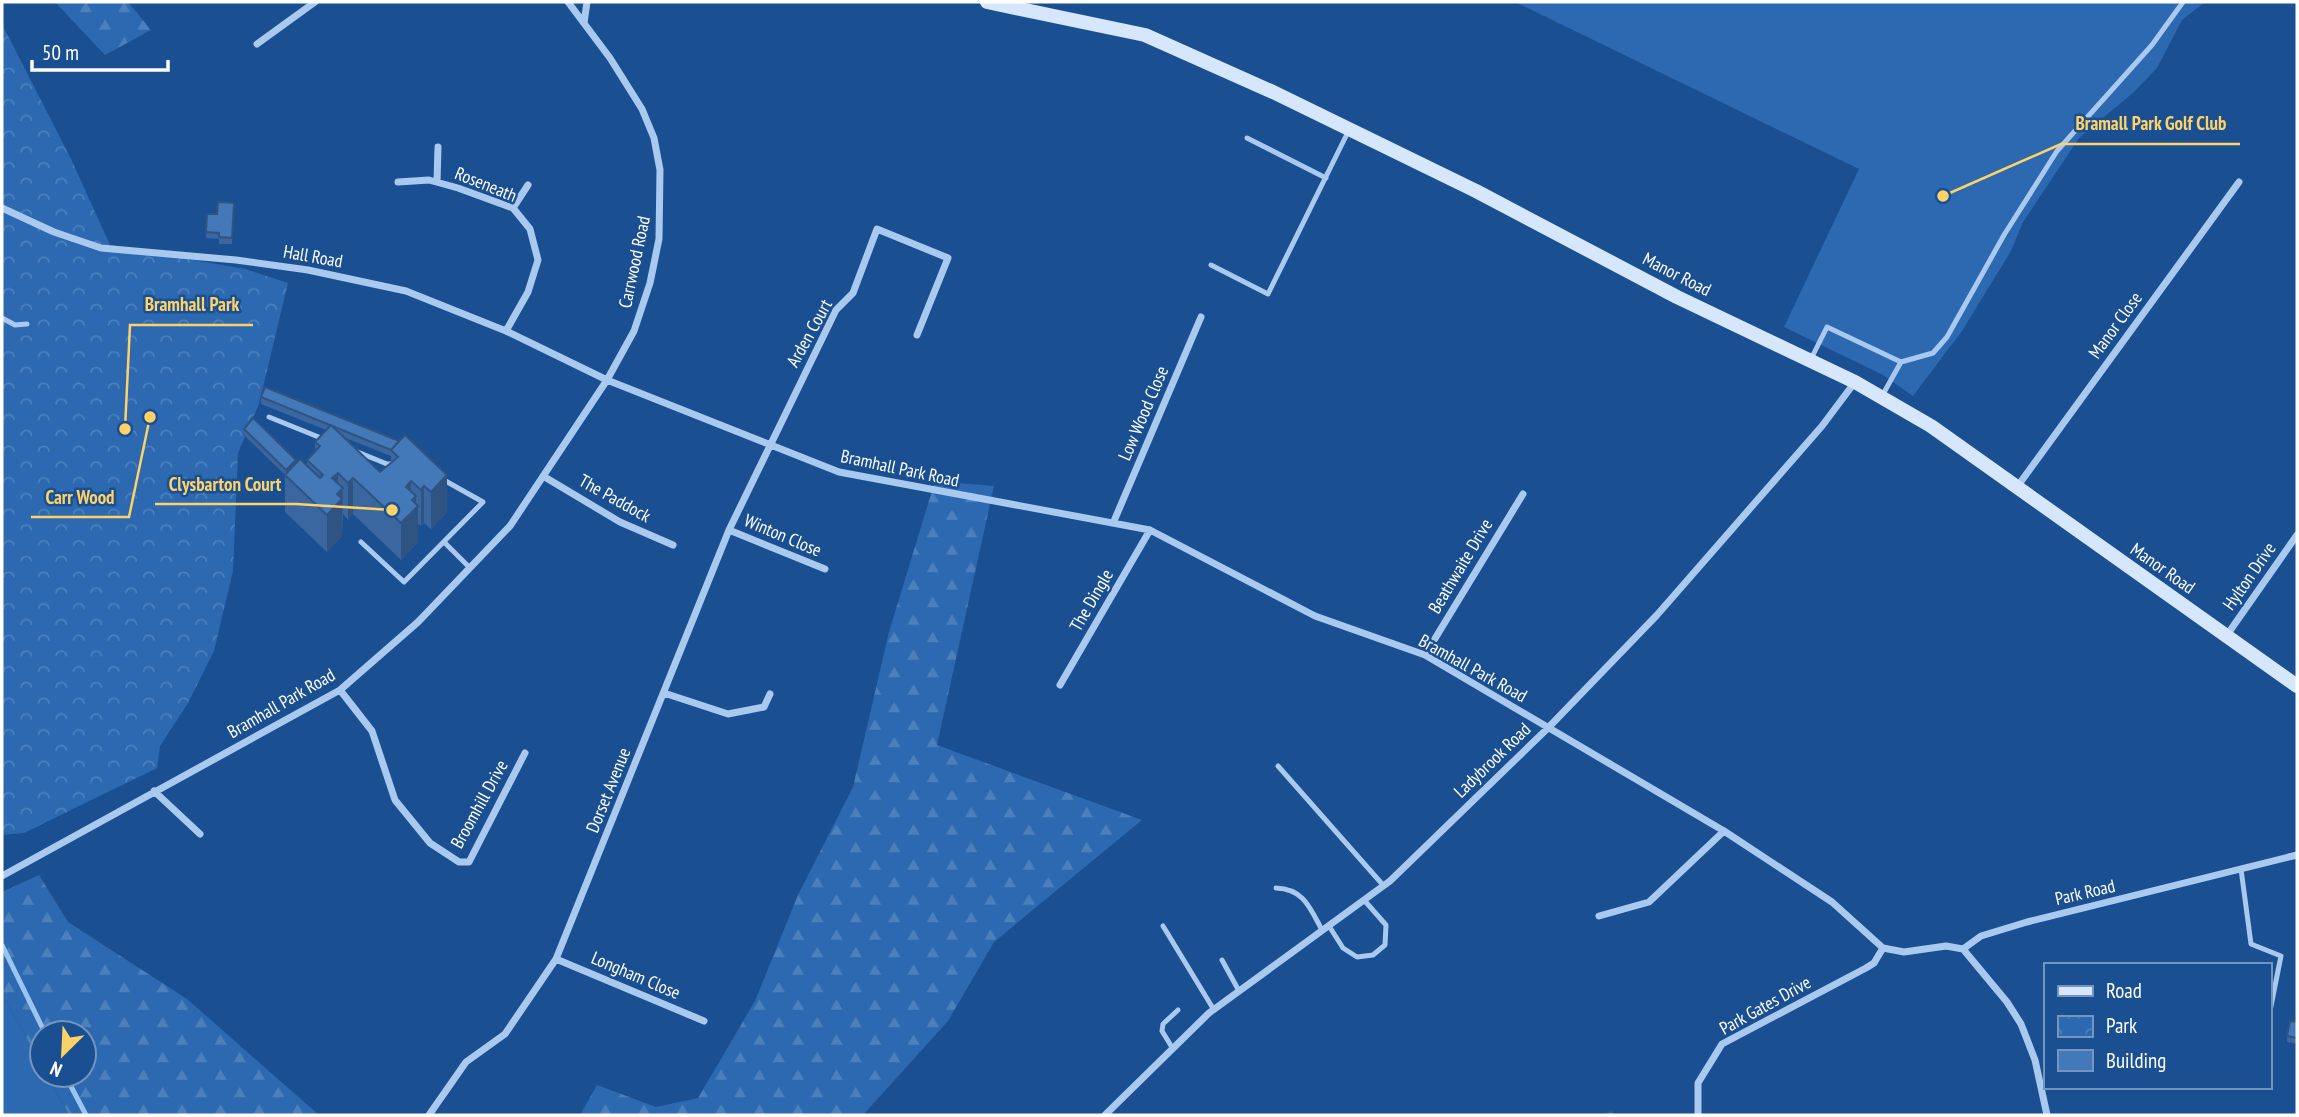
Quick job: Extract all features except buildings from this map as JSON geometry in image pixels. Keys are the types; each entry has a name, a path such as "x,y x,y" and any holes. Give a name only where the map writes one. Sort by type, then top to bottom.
{"street":[{"path":"257,44 315,2"},
{"name":"Carrwood Road","path":"568,2 642,109 654,138 660,170 659,239 650,284 634,331 607,380"},
{"path":"584,23 587,2"},
{"name":"Manor Road","path":"987,2 1145,35 1350,129 1476,191 1676,297 1882,396 1931,426 2297,686"},
{"path":"437,182 438,147"},
{"name":"Roseneath","path":"398,181 437,182 513,208 530,229 538,260 528,292 506,331"},
{"name":"Manor Close","path":"2016,488 2239,182"},
{"path":"513,208 528,185"},
{"name":"Hall Road","path":"2,208 54,232 101,248 236,260 308,270 406,291 506,331 607,380"},
{"name":"Arden Court","path":"768,445 836,310 853,293 877,229 948,258 917,335"},
{"name":"Low Wood Close","path":"1114,521 1201,317"},
{"name":"Bramhall Park Road","path":"2,876 340,691 418,622 510,526 607,380 839,472 955,496 1114,521 1150,530 1315,616 1425,655 1724,831 1832,902 1883,948"},
{"name":"Ladybrook Road","path":"1105,1115 1214,1010 1383,885 1548,728 1657,615 1822,426 1855,382"},
{"name":"Dorset Avenue","path":"429,1115 466,1062 505,1034 556,959 729,530 768,445"},
{"name":"The Paddock","path":"543,476 620,522 673,545"},
{"name":"Beathwaite Drive","path":"1425,655 1523,494"},
{"name":"Winton Close","path":"729,530 825,569"},
{"name":"The Dingle","path":"1060,685 1150,530"},
{"name":"Hylton Drive","path":"2227,635 2297,535"},
{"name":"Broomhill Drive","path":"340,691 372,731 395,800 430,843 459,862 469,862 525,753"},
{"path":"664,693 728,714 764,707 770,694"},
{"path":"154,791 200,834"},
{"path":"1599,916 1649,902 1724,831"},
{"name":"Park Road","path":"1883,948 1904,952 1946,946 1963,949 1981,936 2027,922 2297,855"},
{"name":"Park Gates Drive","path":"1698,1115 1698,1083 1722,1044 1866,968 1874,963 1883,948"},
{"path":"1963,949 2007,1002 2021,1024 2035,1060 2047,1115"},
{"name":"Longham Close","path":"556,959 704,1021"}],"lane":[{"path":"1811,360 1827,327 1901,362 1933,353 1947,337 2004,235 2057,151 2152,45 2183,2"},
{"path":"1211,265 1268,294 1350,129"},
{"path":"1247,138 1326,178"},
{"path":"2,318 15,325 27,324"},
{"path":"1882,396 1901,362"},
{"path":"269,417 340,445"},
{"path":"351,450 387,464 406,464"},
{"path":"361,542 404,582 483,502 438,476"},
{"path":"444,542 470,568"},
{"path":"1278,766 1383,885"},
{"path":"2241,869 2251,944 2281,956 2271,1006"},
{"path":"1276,888 1293,889 1301,895 1343,948 1357,957 1373,955 1385,945 1386,925 1364,900"},
{"path":"1163,926 1214,1010"},
{"path":"1222,960 1239,991"},
{"path":"1173,1049 1161,1031 1163,1024 1178,1010"}],"green space":[{"path":"55,2 128,2 151,30 105,55"},
{"path":"1515,2 2205,2 2182,20 2157,68 2134,92 2079,138 2023,222 2011,251 1962,331 1913,396 1883,375 1784,327 1859,169"},
{"path":"2,24 71,159 110,245 245,269 288,283 259,404 238,453 233,571 214,651 188,703 160,746 157,768 24,833 2,835"},
{"path":"935,481 994,486 937,745 1142,820 994,942 948,1021 863,1115 580,1115 597,1085 656,1107 698,1098 755,1001 798,895 853,787 889,632"},
{"path":"39,875 68,922 187,999 319,1115 69,1115 55,1089 98,1089 98,1019 28,1019 28,1041 2,994 2,892"},
{"path":"2,994 28,1041 28,1089 55,1089 69,1115 2,1115"}],"waterway":[{"path":"2,945 38,1019"},
{"path":"72,1089 86,1115"}],"place":[{"name":"Bramall Park Golf Club","path":"1943,196"},
{"name":"Carr Wood","path":"150,417"},
{"name":"Bramhall Park","path":"125,429"},
{"name":"Clysbarton Court","path":"392,510"}]}
